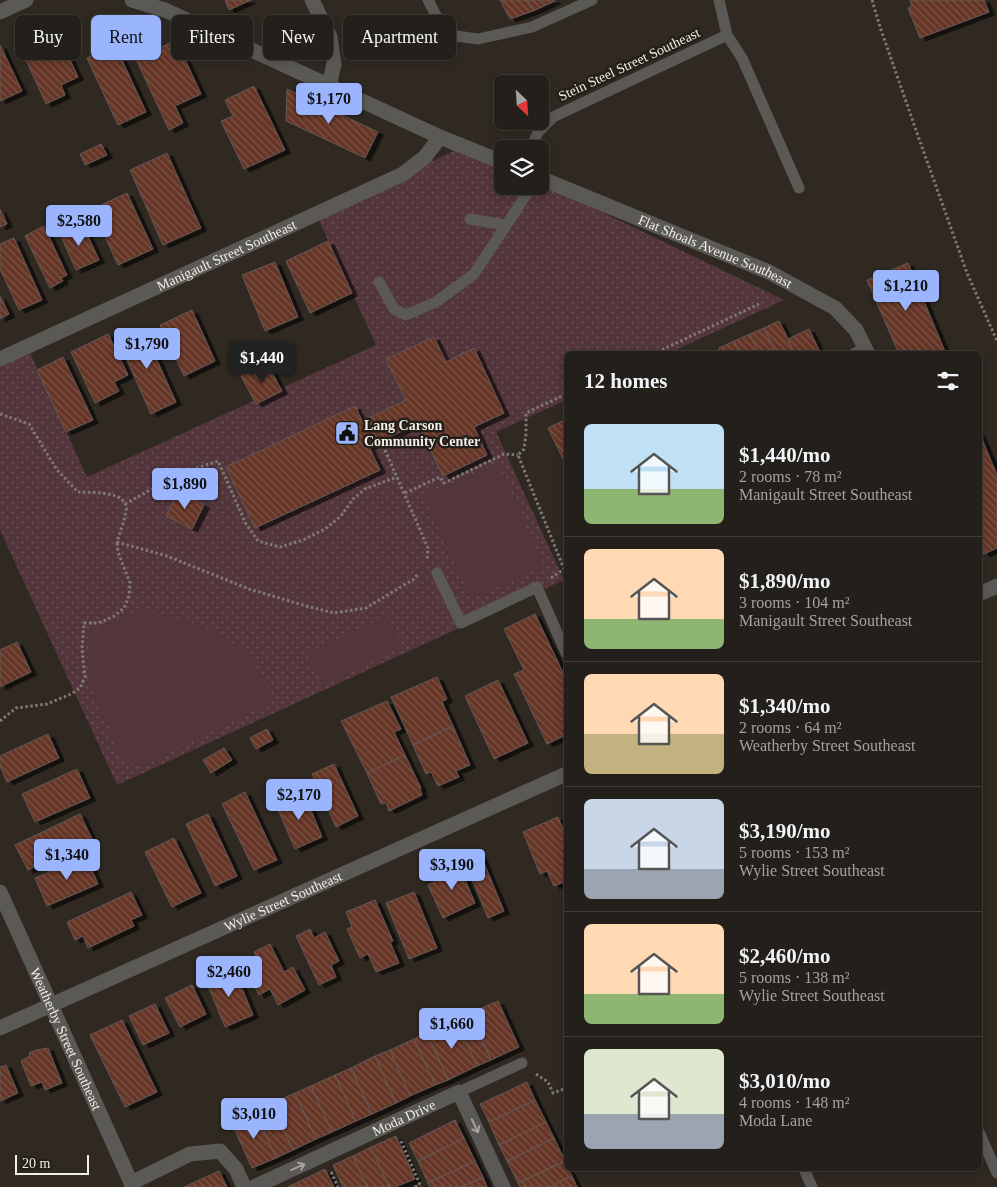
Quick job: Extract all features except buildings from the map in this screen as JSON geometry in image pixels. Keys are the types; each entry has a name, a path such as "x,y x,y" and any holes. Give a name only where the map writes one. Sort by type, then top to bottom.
{"street":[{"path":"0,12 26,0"},
{"path":"132,0 165,10 329,86 494,159"},
{"path":"312,0 330,38 334,64 329,86"},
{"name":"Manigault Street Southeast","path":"0,359 403,174 425,157 440,136"},
{"name":"Flat Shoals Avenue Southeast","path":"549,182 769,272 835,308 856,330 862,351"},
{"path":"982,593 997,586"},
{"name":"Wylie Street Southeast","path":"0,1028 564,775"},
{"name":"Weatherby Street Southeast","path":"0,892 132,1185"},
{"path":"459,1092 503,1187"},
{"name":"Moda Drive","path":"254,1187 459,1092"},
{"path":"132,1185 190,1154 220,1151 236,1169 244,1187"}],"lane":[{"path":"428,0 441,25 456,36 478,39 532,26 592,0"},
{"path":"719,0 726,35 742,58 799,188"},
{"name":"Stein Steel Street Southeast","path":"535,140 538,132 553,117 726,35"},
{"path":"379,282 394,309 406,316 436,302 474,274 526,195"},
{"path":"470,219 506,225"},
{"path":"437,572 461,623 538,587 564,648"},
{"path":"459,1092 522,1063"},
{"path":"982,1139 997,1173"},
{"path":"805,1171 812,1187"}],"path":[{"path":"872,0 967,273 997,341"},
{"path":"659,351 759,304"},
{"path":"405,494 440,478 444,483 504,454 518,455 524,449 526,413 564,395"},
{"path":"0,414 29,424 57,470 78,492 114,495 121,498 127,510 117,542 118,552 130,583 129,596 124,608 113,617 98,623 84,623 82,649 85,677 80,688 47,704 16,708 0,720"},
{"path":"385,450 428,548 427,565"},
{"path":"518,455 564,569 538,587"},
{"path":"125,504 179,474 218,461 246,524 258,541 280,547 303,540 325,529 341,516 353,499 365,489 397,477"},
{"path":"117,542 167,556 248,589 334,613 366,608 414,579 420,572"},
{"path":"522,1063 528,1071 538,1074 548,1082 553,1093 564,1089"},
{"path":"400,1140 421,1186 415,1187"}],"shaded area":[{"path":"465,146 494,160 494,195 549,195 549,186 784,300 674,351 564,351 564,401 496,432 564,580 117,785 0,530 0,356 26,344 87,477 376,345 316,214"},
{"path":"498,463 544,566 471,599 424,496"},
{"path":"143,610 204,626 248,653 275,700 139,767 120,755 89,681 90,630"},
{"path":"387,616 402,647 323,685 308,654"}],"place":[{"name":"Lang Carson Community Center","path":"347,433"}]}
